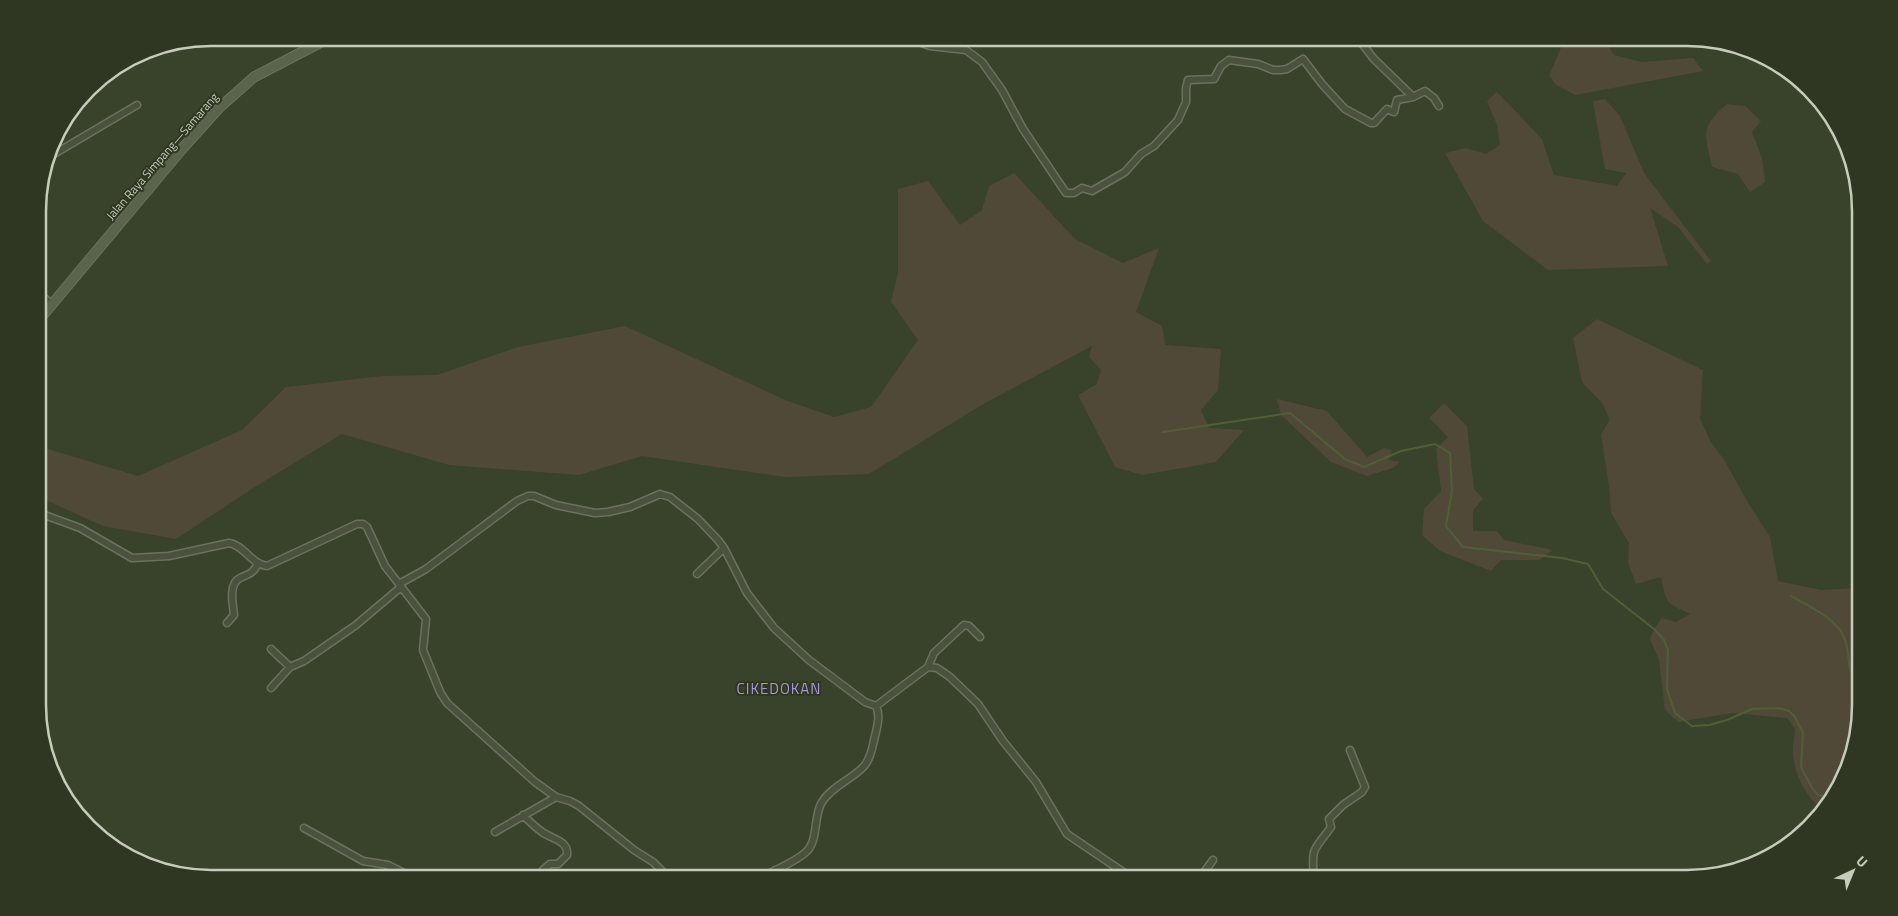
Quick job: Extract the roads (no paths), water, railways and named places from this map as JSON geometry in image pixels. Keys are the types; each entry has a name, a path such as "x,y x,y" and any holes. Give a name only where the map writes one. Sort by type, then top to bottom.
{"main road":[{"name":"Jalan Raya Simpang—Samarang","path":"47,310 219,108 254,77 312,47"}],"street":[{"path":"1364,46 1412,97"},
{"path":"935,47 966,50 982,62 998,84 1031,142 1066,193 1074,193 1082,188 1092,191 1125,172 1142,153 1154,146 1180,117 1186,102 1188,80 1214,79 1221,66 1229,60 1258,64 1280,70 1286,69 1303,59 1322,84 1345,109 1371,123 1374,123 1387,109 1394,112 1398,100 1426,91 1439,106"},
{"path":"58,152 137,105"},
{"path":"47,300 51,304"},
{"path":"271,688 290,667 304,661 356,624 400,586 426,569 517,501 528,496 534,496 556,505 595,512 608,512 630,507 655,496 665,495 678,502 698,519 724,548 747,593 774,628 809,660 865,702 876,706"},
{"path":"46,516 80,528 132,558 169,556 229,543 236,545 258,564 265,566 272,565 349,528 361,524 367,527 385,566 426,619 423,650 440,692 447,703 528,776 556,797 579,806 661,870"},
{"path":"697,574 724,548"},
{"path":"228,624 234,615 231,602 235,584 238,579 251,573 258,564"},
{"path":"876,706 928,666 936,650 964,624 970,626 980,636"},
{"path":"271,649 290,667"},
{"path":"928,666 937,668 950,677 964,688 978,704 1003,742 1036,782 1067,834 1119,869"},
{"path":"776,870 799,857 808,849 821,802 865,765 870,754 879,715 876,706"},
{"path":"1313,869 1314,850 1331,827 1329,819 1342,805 1362,792 1365,787 1350,750"},
{"path":"495,832 556,797"},
{"path":"523,815 544,833 563,843 568,849 568,855 558,864 550,864 543,870"},
{"path":"304,828 363,861 388,865 398,870"},
{"path":"1206,869 1213,860"}],"waterway":[{"path":"1163,432 1290,413 1345,459 1364,467 1401,451 1435,444 1450,453 1452,491 1446,526 1463,547 1562,558 1588,564 1603,589 1654,629 1664,640 1668,650 1667,689 1675,713 1692,726 1709,725 1727,720 1752,709 1779,708 1789,711 1795,717 1803,733 1801,767 1812,788 1818,795 1824,796"},
{"path":"1791,596 1822,614 1837,626 1845,640 1852,674"}],"district":[{"name":"CIKEDOKAN","path":"779,688"}]}
